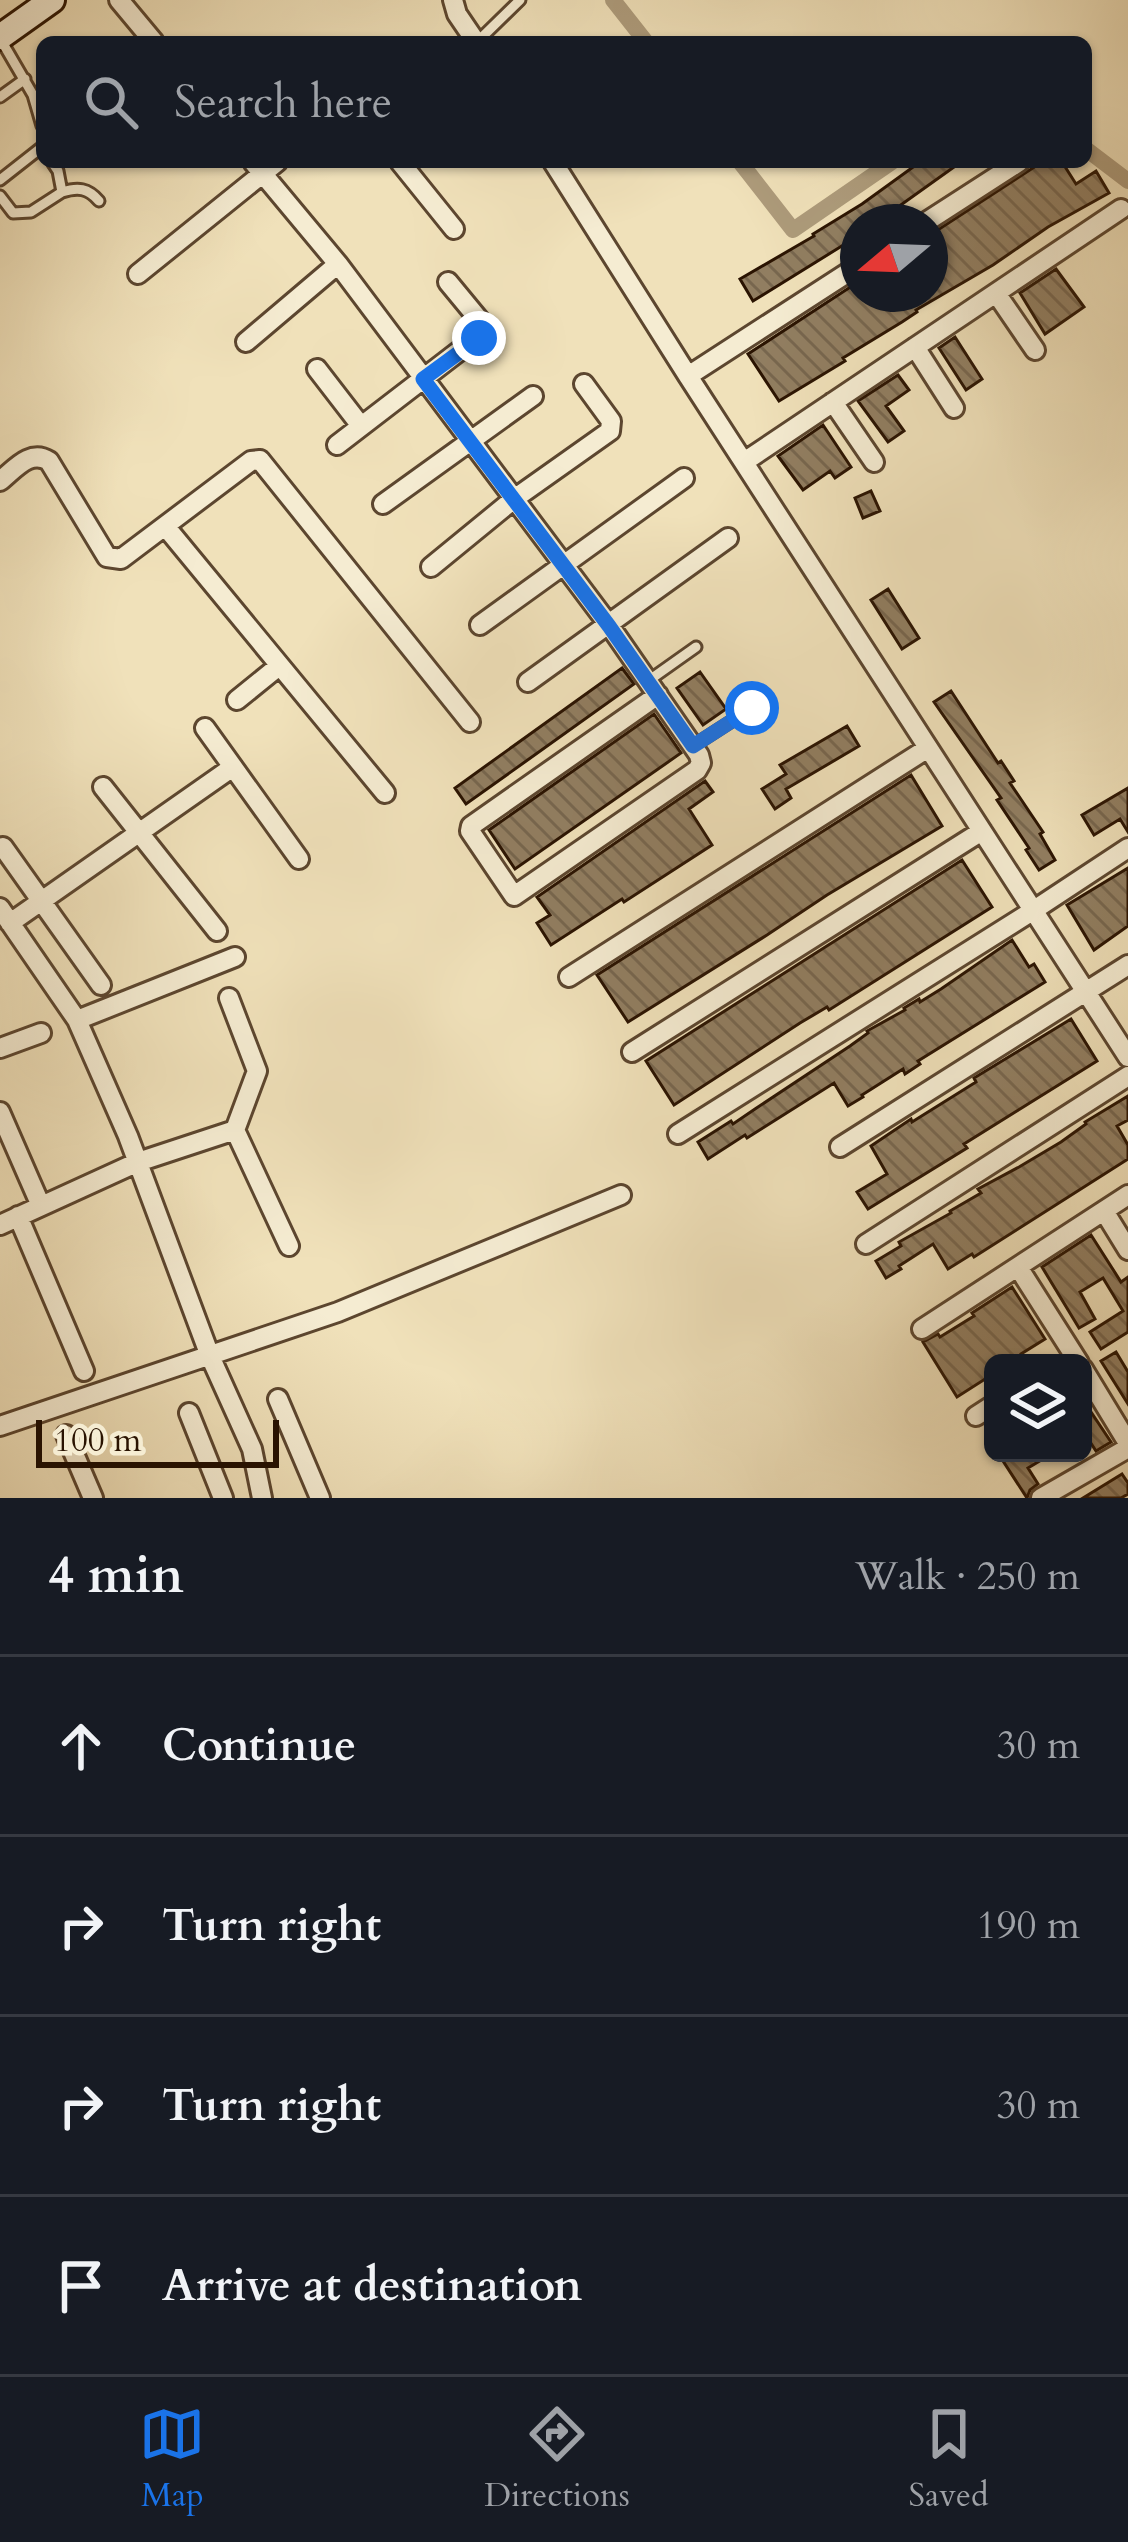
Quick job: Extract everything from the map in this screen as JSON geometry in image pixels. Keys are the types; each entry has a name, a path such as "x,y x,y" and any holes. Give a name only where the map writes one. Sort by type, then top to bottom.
{"main road":[{"path":"0,38 52,0"}],"street":[{"path":"119,0 149,36"},
{"path":"452,0 472,36"},
{"path":"138,274 263,168"},
{"path":"266,168 609,626 653,688 693,746 701,763 517,896 512,894 471,826 653,688"},
{"path":"405,168 454,229"},
{"path":"557,168 1128,1057"},
{"path":"948,208 1010,168"},
{"path":"743,462 1121,209"},
{"path":"246,342 338,264"},
{"path":"688,376 840,278"},
{"path":"337,446 484,332 448,282"},
{"path":"996,293 1035,350"},
{"path":"915,347 954,407"},
{"path":"317,369 361,426"},
{"path":"431,567 514,499 610,431 611,421 584,384"},
{"path":"383,504 532,396"},
{"path":"833,402 874,462"},
{"path":"0,481 31,456 49,461 107,557 121,559 251,460 260,460 470,722"},
{"path":"480,625 683,478"},
{"path":"164,526 385,793"},
{"path":"528,682 728,538"},
{"path":"237,700 280,666"},
{"path":"205,728 299,859"},
{"path":"569,977 928,748"},
{"path":"233,767 42,901 5,916 77,1020 138,1162 210,1356 252,1449 262,1498"},
{"path":"103,787 217,932"},
{"path":"632,1052 982,831"},
{"path":"4,847 101,985"},
{"path":"678,1134 1128,848"},
{"path":"77,1020 235,957"},
{"path":"840,1147 1128,964"},
{"path":"230,998 257,1071 236,1130 289,1246"},
{"path":"0,1048 41,1033"},
{"path":"866,1244 1128,1076"},
{"path":"0,1112 41,1206"},
{"path":"84,1371 9,1221 138,1162 236,1130"},
{"path":"0,1426 338,1312 621,1195"},
{"path":"922,1329 1128,1196"},
{"path":"1104,1211 1128,1250"},
{"path":"1018,1267 1069,1354"},
{"path":"1041,1498 1128,1445 1092,1390"},
{"path":"278,1399 320,1498"},
{"path":"189,1413 223,1498"},
{"path":"66,1436 93,1498"}],"lane":[{"path":"482,36 520,0"},
{"path":"0,38 36,105"},
{"path":"0,98 25,80"},
{"path":"0,180 36,150"},
{"path":"56,168 62,192"},
{"path":"0,196 13,213 31,212 76,188 99,202"},
{"path":"653,688 696,647"},
{"path":"693,746 752,708"}],"building":[{"path":"912,168 953,168 902,204 862,204"},
{"path":"1033,168 1066,168 1076,184 1096,171 1109,193 948,291 948,223"},
{"path":"840,217 840,247 753,301 740,279"},
{"path":"1056,269 1084,307 1045,334 1020,293"},
{"path":"840,294 840,312 917,312 779,401 748,354"},
{"path":"955,337 982,379 966,390 939,348"},
{"path":"898,375 909,390 886,406 904,431 888,442 858,401"},
{"path":"823,425 851,467 835,478 830,471 803,490 778,456"},
{"path":"871,491 880,511 863,518 855,498"},
{"path":"888,589 919,638 902,649 871,600"},
{"path":"622,668 634,684 466,804 455,788"},
{"path":"700,672 726,709 703,725 677,688"},
{"path":"951,691 998,763 1001,761 1043,832 1055,860 1039,870 997,800 1001,798 934,702"},
{"path":"654,714 681,753 515,869 489,830"},
{"path":"847,726 859,746 786,789 791,798 775,809 762,789 786,774 780,765"},
{"path":"911,775 942,826 628,1022 597,975"},
{"path":"705,781 713,792 689,809 712,845 551,945 537,923 550,915 537,897"},
{"path":"1128,788 1128,832 1120,819 1094,835 1082,815"},
{"path":"962,860 992,907 674,1105 646,1061"},
{"path":"1128,868 1128,926 1094,950 1067,905"},
{"path":"1012,940 1045,982 848,1106 834,1083 708,1159 698,1142 733,1124 867,1031 941,989"},
{"path":"1071,1019 1097,1061 868,1209 857,1192 887,1174 871,1146"},
{"path":"1128,1096 1128,1120 1117,1126 1128,1145 1128,1159 974,1257 948,1269 933,1244 886,1278 876,1261 901,1246 899,1242"},
{"path":"1091,1235 1121,1282 1128,1277 1128,1332 1101,1349 1090,1332 1123,1311 1103,1278 1080,1292 1095,1319 1079,1328 1042,1267"},
{"path":"1012,1287 1045,1339 1021,1354 984,1354 984,1380 957,1397 923,1342 940,1337"},
{"path":"1116,1352 1128,1372 1128,1404 1101,1361"},
{"path":"1092,1414 1111,1442 1096,1451 1092,1445"},
{"path":"1004,1462 1038,1462 1028,1468 1038,1484 1027,1498"},
{"path":"1122,1474 1128,1494 1083,1498"}],"waterway":[{"path":"613,0 641,36"},
{"path":"1092,154 1128,181"},
{"path":"745,168 793,230 883,168"}],"route":[{"path":"479,338 423,379 693,746 752,708"}]}
